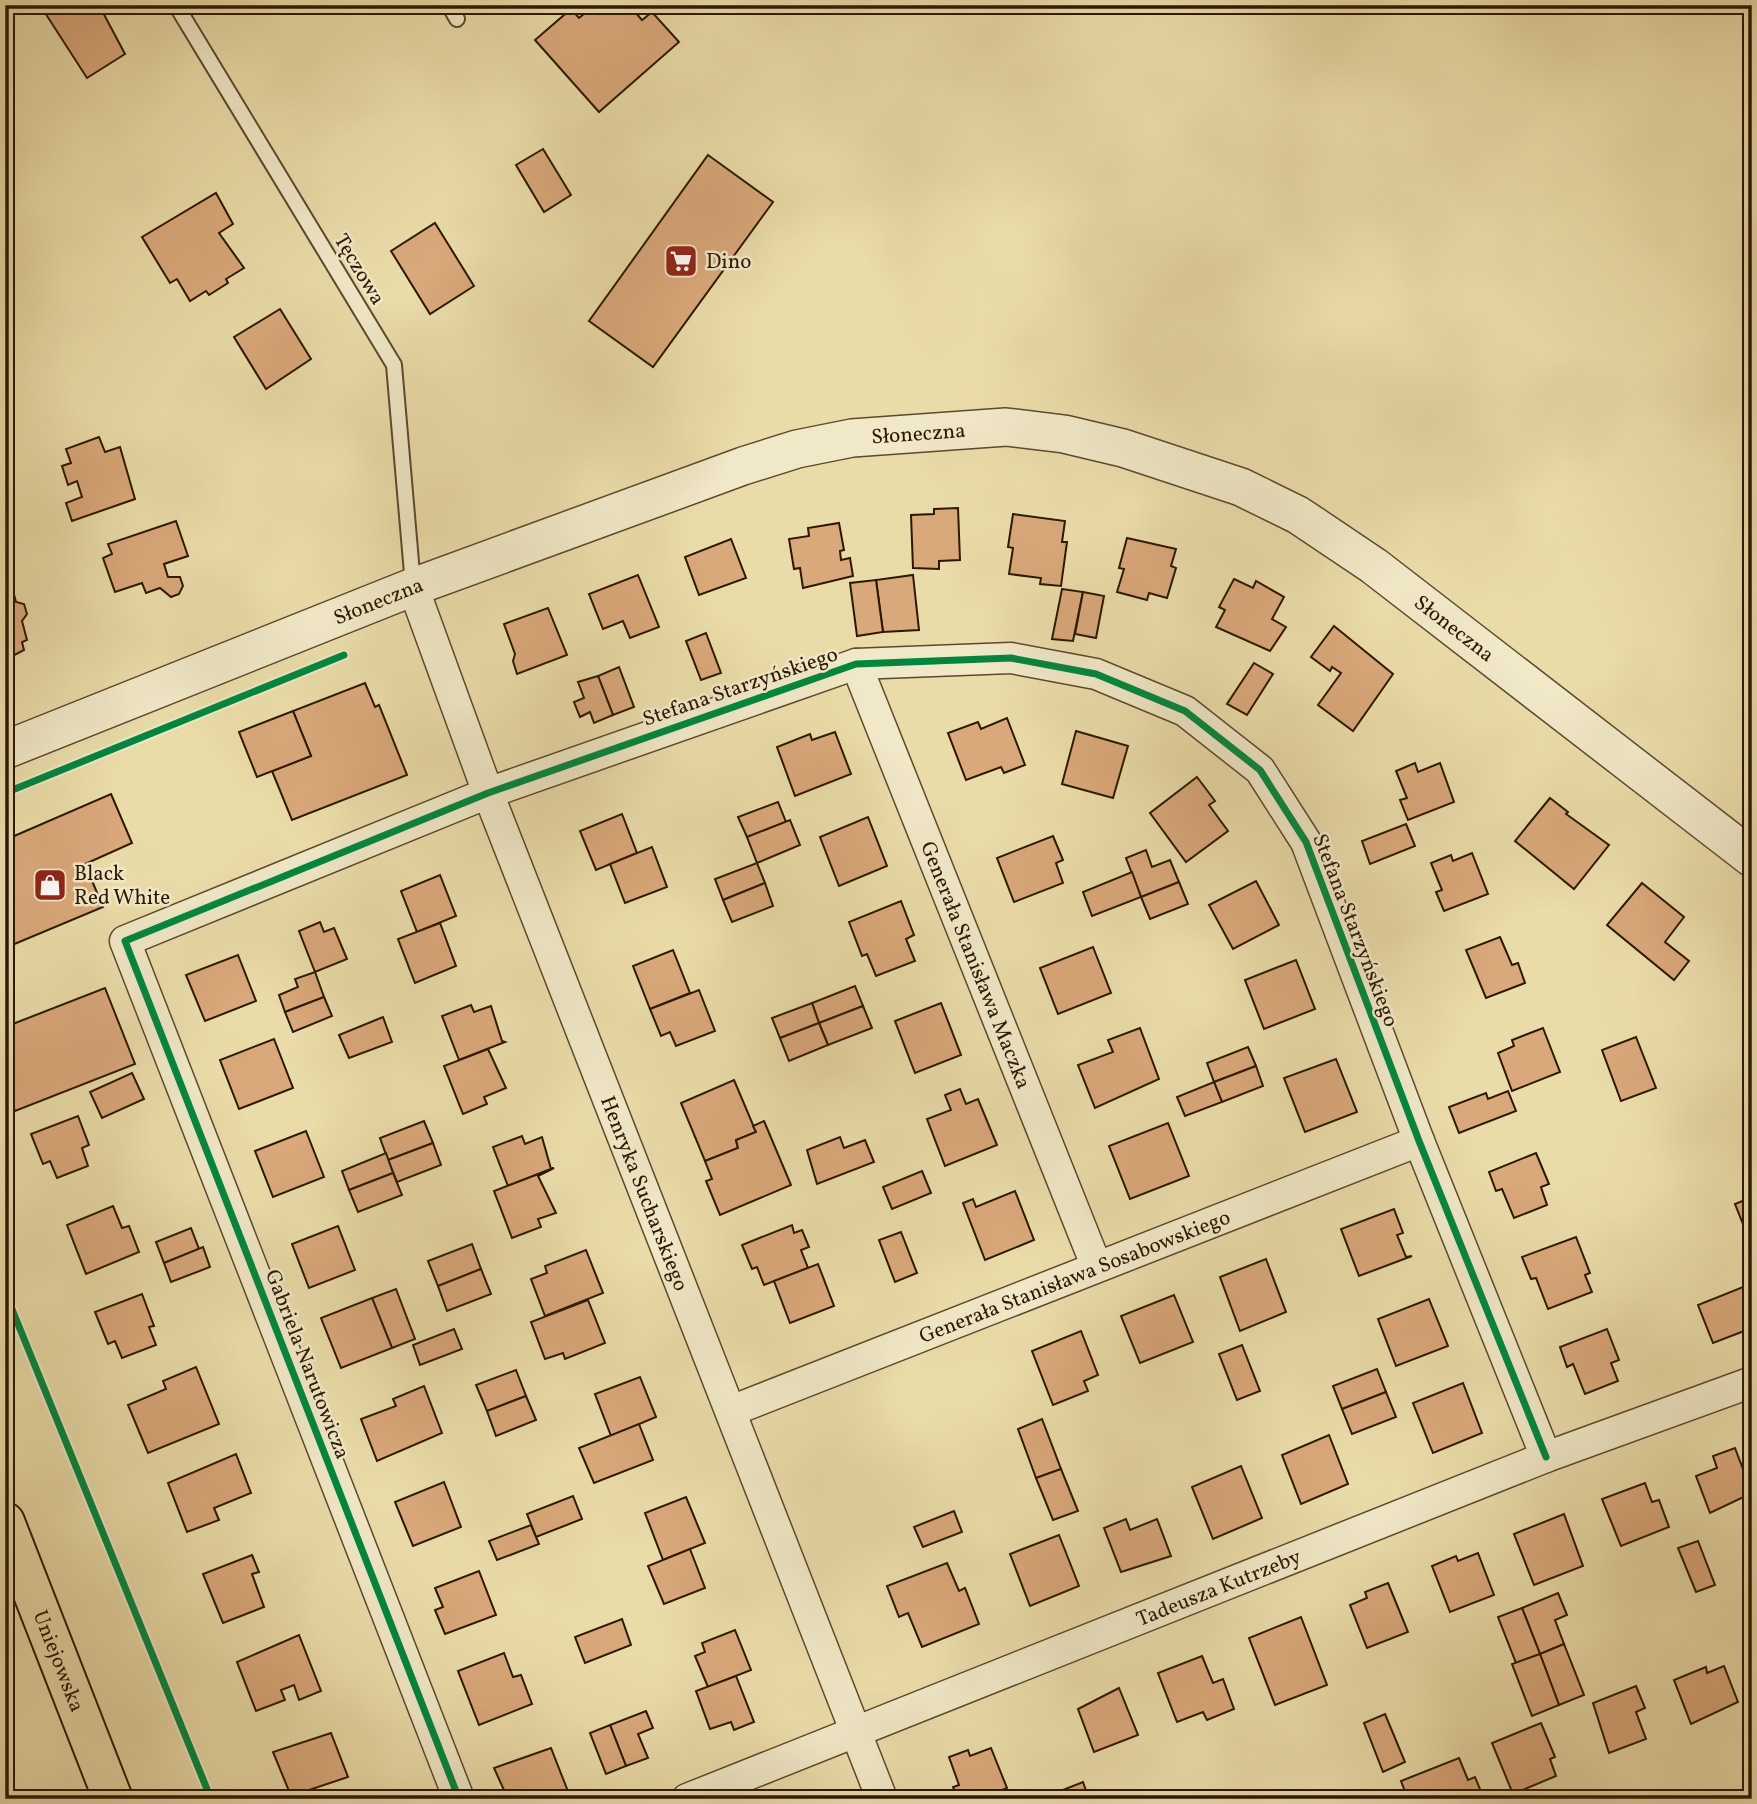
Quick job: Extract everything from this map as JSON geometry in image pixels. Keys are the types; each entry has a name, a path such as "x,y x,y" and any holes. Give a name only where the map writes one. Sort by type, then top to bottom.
{"main road":[{"name":"Uniejowska","path":"5,1522 113,1799"}],"street":[{"name":"Słoneczna","path":"7,750 413,587 633,505 797,449 852,438 1006,427 1064,434 1123,448 1241,487 1298,515 1449,621 1752,858"},
{"name":"Henryka Sucharskiego","path":"413,587 488,793 882,1799"},
{"name":"Stefana Starzyńskiego","path":"125,941 488,793 856,664 1011,658 1096,674 1185,711 1260,770 1306,842 1419,1140 1546,1457"},
{"name":"Generała Stanisława Maczka","path":"856,664 1096,1265"},
{"name":"Gabriela Narutowicza","path":"125,941 459,1799"},
{"name":"Generała Stanisława Sosabowskiego","path":"731,1411 1419,1140"},
{"name":"Tadeusza Kutrzeby","path":"687,1799 1546,1457 1752,1382"}],"lane":[{"name":"Tęczowa","path":"176,5 394,365 413,587"},
{"path":"449,5 457,19"}],"building":[{"path":"40,5 99,5 125,54 87,78"},
{"path":"610,5 629,5 642,20 652,12 679,42 599,112 535,40 571,9 579,18 594,6 600,14"},
{"path":"543,149 571,195 544,212 516,165"},
{"name":"Dino","path":"708,155 773,202 653,367 589,321"},
{"path":"216,193 233,224 219,233 244,268 226,279 228,283 209,295 206,291 190,301 177,279 170,283 142,237"},
{"path":"435,223 474,286 430,314 391,251"},
{"path":"280,309 311,359 266,389 234,337"},
{"path":"99,437 105,452 120,447 135,499 72,521 66,503 82,497 77,481 68,485 62,466 71,463 66,449"},
{"path":"958,508 960,560 939,561 939,569 913,568 911,515 934,514 934,509"},
{"path":"1013,514 1065,521 1062,542 1067,542 1061,586 1040,584 1041,578 1009,574 1013,548 1008,547"},
{"path":"176,521 188,556 164,564 168,577 180,577 183,586 179,594 171,597 160,588 146,593 142,583 115,592 103,558 112,554 108,544"},
{"path":"839,523 844,550 840,551 841,560 850,558 853,576 803,588 800,568 794,569 789,539 809,536 808,528"},
{"path":"1127,538 1176,549 1171,566 1176,568 1167,598 1149,593 1147,600 1117,592 1124,569 1119,568"},
{"path":"731,539 746,578 699,595 685,557"},
{"path":"638,575 659,627 630,638 623,621 603,629 589,594"},
{"path":"913,575 919,630 883,632 876,580"},
{"path":"1234,579 1253,588 1256,581 1284,597 1272,619 1286,627 1270,651 1216,627 1225,610 1219,607"},
{"path":"876,580 883,632 857,636 850,583"},
{"path":"12,587 16,602 24,604 27,614 22,621 27,640 22,642 24,650 5,660 5,589"},
{"path":"1062,589 1083,592 1073,641 1052,639"},
{"path":"1083,592 1104,596 1096,638 1075,634"},
{"path":"548,608 567,655 517,674 513,661 515,654 504,624"},
{"path":"1334,626 1393,674 1353,731 1318,705 1341,673 1332,667 1330,671 1311,657"},
{"path":"706,633 721,673 701,680 686,641"},
{"path":"1254,663 1273,674 1247,715 1227,704"},
{"path":"619,667 634,707 613,715 598,676"},
{"path":"598,676 613,715 594,723 590,712 580,717 574,702 584,698 578,682"},
{"path":"365,683 375,707 379,705 407,775 292,820 272,771 311,756 293,711"},
{"path":"293,711 311,756 257,777 239,732"},
{"path":"1007,718 1025,765 1004,773 1001,767 966,780 948,733 978,722 981,729"},
{"path":"1076,731 1128,746 1113,798 1062,784"},
{"path":"835,732 851,774 795,796 777,747 810,734 812,740"},
{"path":"1415,763 1418,772 1440,763 1454,802 1408,820 1400,800 1407,798 1396,771"},
{"path":"1197,777 1215,801 1209,805 1228,831 1186,862 1150,813"},
{"name":"Black Red White","path":"111,794 132,843 85,864 103,907 5,948 5,840"},
{"path":"1550,798 1568,812 1566,814 1609,845 1574,889 1515,841"},
{"path":"778,802 786,822 747,837 738,817"},
{"path":"622,814 637,853 596,870 580,831"},
{"path":"868,817 887,866 839,886 820,837"},
{"path":"790,820 800,845 757,863 747,837"},
{"path":"1406,824 1415,846 1370,864 1362,841"},
{"path":"1053,836 1063,860 1056,863 1063,883 1014,902 997,858"},
{"path":"652,847 667,887 625,903 610,864"},
{"path":"1146,850 1152,867 1170,860 1179,882 1141,897 1126,858"},
{"path":"1472,853 1488,894 1444,911 1436,892 1442,890 1431,863 1451,855 1453,861"},
{"path":"757,863 765,883 723,900 715,879"},
{"path":"1132,872 1141,897 1092,916 1083,892"},
{"path":"440,875 456,916 417,932 401,891"},
{"path":"1256,881 1279,925 1233,949 1209,905"},
{"path":"1179,882 1188,904 1150,919 1141,897"},
{"path":"765,883 773,906 732,922 723,900"},
{"path":"1642,883 1684,917 1665,942 1689,961 1674,980 1607,925"},
{"path":"901,901 914,935 906,939 915,961 876,976 867,954 862,956 849,922"},
{"path":"320,922 324,932 334,928 347,959 315,972 299,931"},
{"path":"440,923 456,966 415,983 398,939"},
{"path":"1500,937 1512,965 1518,963 1525,983 1486,998 1466,950"},
{"path":"1093,947 1111,993 1058,1014 1040,968"},
{"path":"673,950 690,993 650,1009 633,966"},
{"path":"238,955 256,1001 205,1021 186,975"},
{"path":"1296,960 1315,1009 1264,1029 1245,980"},
{"path":"315,972 324,997 285,1012 279,995 298,987 295,979"},
{"path":"855,986 863,1006 819,1023 812,1003"},
{"path":"105,988 135,1064 15,1111 5,1087 5,1027"},
{"path":"699,990 715,1031 676,1046 670,1032 661,1036 650,1009"},
{"path":"324,997 332,1016 293,1032 285,1012"},
{"path":"812,1003 819,1023 780,1038 772,1018"},
{"path":"941,1003 961,1055 915,1073 895,1021"},
{"path":"471,1005 474,1012 491,1006 502,1041 505,1042 459,1060 442,1016"},
{"path":"863,1006 872,1028 828,1045 819,1023"},
{"path":"383,1017 392,1042 349,1058 339,1035"},
{"path":"819,1023 828,1045 789,1061 780,1038"},
{"path":"1140,1028 1159,1079 1095,1108 1078,1065 1113,1052 1108,1040"},
{"path":"1543,1028 1560,1072 1512,1091 1498,1053 1514,1046 1512,1040"},
{"path":"1636,1037 1656,1088 1621,1101 1602,1050"},
{"path":"274,1039 293,1088 239,1109 220,1060"},
{"path":"1248,1047 1256,1066 1214,1082 1207,1063"},
{"path":"488,1049 506,1088 484,1097 487,1104 463,1114 444,1066"},
{"path":"1336,1059 1357,1112 1305,1132 1284,1078"},
{"path":"1256,1066 1263,1086 1222,1102 1214,1082"},
{"path":"132,1073 144,1099 102,1118 90,1092"},
{"path":"734,1080 756,1132 736,1140 738,1148 705,1161 681,1103"},
{"path":"1214,1082 1222,1102 1185,1116 1177,1097"},
{"path":"960,1089 966,1104 978,1099 997,1145 945,1166 927,1119 951,1110 945,1095"},
{"path":"1508,1091 1516,1111 1459,1133 1449,1107 1486,1093 1488,1099"},
{"path":"78,1116 89,1145 82,1148 88,1166 57,1178 50,1161 43,1164 31,1134"},
{"path":"424,1121 433,1143 388,1160 380,1138"},
{"path":"764,1121 791,1185 720,1215 706,1181 712,1179 705,1161 738,1148 736,1140 756,1132 753,1126"},
{"path":"1168,1123 1189,1176 1130,1199 1109,1146"},
{"path":"306,1131 324,1177 273,1197 255,1151"},
{"path":"522,1136 525,1144 542,1137 551,1169 508,1186 493,1147"},
{"path":"840,1137 844,1148 865,1140 874,1162 817,1184 807,1150"},
{"path":"433,1143 441,1165 397,1182 388,1160"},
{"path":"386,1153 393,1173 349,1190 342,1171"},
{"path":"1536,1153 1549,1184 1541,1187 1547,1205 1514,1218 1502,1189 1496,1191 1489,1172"},
{"path":"554,1168 538,1176 556,1213 538,1219 541,1227 512,1238 494,1191"},
{"path":"922,1171 931,1193 892,1209 883,1187"},
{"path":"393,1173 402,1195 358,1212 349,1190"},
{"path":"1015,1191 1034,1240 985,1260 963,1203 973,1199 976,1207"},
{"path":"1752,1197 1752,1244 1751,1244 1735,1204"},
{"path":"113,1206 122,1228 129,1226 139,1252 86,1274 67,1225"},
{"path":"1394,1209 1403,1233 1397,1235 1406,1257 1412,1256 1359,1276 1341,1229"},
{"path":"792,1225 794,1233 802,1230 809,1247 801,1250 808,1268 764,1285 757,1267 752,1269 742,1245"},
{"path":"338,1226 355,1270 309,1288 292,1244"},
{"path":"191,1228 199,1249 164,1263 156,1242"},
{"path":"901,1232 917,1273 895,1282 879,1240"},
{"path":"1576,1237 1590,1273 1585,1275 1592,1292 1548,1309 1536,1278 1531,1279 1522,1257"},
{"path":"472,1244 481,1269 438,1286 428,1261"},
{"path":"203,1247 210,1267 171,1282 164,1263"},
{"path":"586,1250 603,1293 545,1316 531,1279 547,1273 545,1266"},
{"path":"1266,1259 1286,1312 1240,1331 1220,1277"},
{"path":"818,1264 834,1306 790,1323 774,1281"},
{"path":"481,1269 491,1294 447,1311 438,1286"},
{"path":"1743,1287 1752,1311 1752,1328 1713,1343 1698,1305"},
{"path":"396,1289 415,1339 392,1348 372,1298"},
{"path":"142,1294 154,1326 149,1327 156,1345 122,1358 115,1341 108,1344 95,1312"},
{"path":"1174,1295 1193,1342 1140,1363 1121,1316"},
{"path":"372,1298 392,1348 341,1368 321,1318"},
{"path":"1429,1299 1448,1346 1396,1366 1378,1319"},
{"path":"588,1300 605,1343 565,1359 563,1353 545,1359 531,1322"},
{"path":"454,1329 462,1349 420,1365 413,1345"},
{"path":"1607,1329 1619,1360 1611,1363 1618,1381 1585,1394 1573,1364 1567,1367 1560,1347"},
{"path":"1081,1331 1098,1375 1084,1381 1088,1391 1053,1405 1032,1351"},
{"path":"1242,1345 1260,1391 1237,1400 1219,1354"},
{"path":"196,1367 219,1424 148,1453 128,1405 166,1389 163,1381"},
{"path":"1377,1369 1386,1392 1342,1409 1333,1386"},
{"path":"516,1370 526,1396 487,1411 476,1385"},
{"path":"640,1377 656,1417 611,1436 595,1394"},
{"path":"1463,1383 1482,1433 1433,1453 1413,1403"},
{"path":"424,1386 442,1433 377,1461 361,1419 396,1406 393,1399"},
{"path":"1386,1392 1396,1417 1352,1434 1342,1409"},
{"path":"526,1396 536,1420 496,1436 487,1411"},
{"path":"1042,1419 1061,1469 1036,1478 1018,1429"},
{"path":"639,1424 653,1460 594,1483 579,1448"},
{"path":"1329,1435 1348,1484 1301,1504 1282,1455"},
{"path":"1735,1448 1752,1493 1710,1513 1696,1476 1717,1468 1713,1456"},
{"path":"236,1454 251,1493 214,1508 219,1520 187,1532 168,1483"},
{"path":"1241,1466 1262,1518 1213,1539 1192,1487"},
{"path":"1061,1469 1078,1511 1053,1520 1036,1478"},
{"path":"444,1482 461,1527 413,1546 395,1502"},
{"path":"1645,1483 1652,1502 1659,1500 1669,1527 1621,1546 1602,1499"},
{"path":"573,1496 582,1519 536,1537 527,1514"},
{"path":"686,1497 705,1543 663,1560 645,1513"},
{"path":"954,1511 962,1532 923,1547 914,1527"},
{"path":"1564,1514 1583,1566 1534,1585 1514,1534"},
{"path":"1126,1519 1130,1530 1157,1519 1171,1556 1121,1572 1104,1528"},
{"path":"531,1525 539,1544 497,1560 489,1541"},
{"path":"1059,1535 1079,1586 1030,1606 1010,1554"},
{"path":"1698,1541 1715,1585 1696,1592 1678,1548"},
{"path":"690,1549 705,1588 664,1604 648,1566"},
{"path":"1478,1553 1494,1595 1450,1612 1432,1566 1456,1556 1458,1561"},
{"path":"252,1555 259,1572 252,1574 264,1607 223,1623 203,1574"},
{"path":"947,1563 959,1591 965,1588 979,1624 922,1647 908,1613 899,1617 887,1586"},
{"path":"479,1571 496,1615 445,1634 435,1610 443,1607 435,1588"},
{"path":"1388,1583 1408,1632 1367,1648 1350,1605 1367,1598 1365,1592"},
{"path":"1558,1593 1567,1615 1555,1620 1564,1644 1540,1654 1522,1608"},
{"path":"1522,1608 1540,1654 1516,1663 1498,1617"},
{"path":"1301,1617 1327,1685 1275,1705 1249,1638"},
{"path":"622,1619 631,1645 585,1663 575,1637"},
{"path":"735,1630 751,1670 708,1687 695,1656 705,1652 702,1643"},
{"path":"299,1635 321,1691 299,1700 294,1685 281,1690 285,1700 256,1711 237,1662"},
{"path":"1564,1644 1584,1695 1559,1705 1540,1654"},
{"path":"504,1653 513,1677 521,1675 532,1704 479,1725 458,1671"},
{"path":"1540,1654 1559,1705 1532,1716 1512,1664"},
{"path":"1202,1656 1213,1683 1223,1679 1234,1709 1207,1720 1203,1712 1177,1722 1158,1673"},
{"path":"1724,1666 1738,1702 1691,1724 1674,1680 1706,1667 1707,1673"},
{"path":"736,1676 754,1722 734,1730 731,1722 710,1729 696,1691"},
{"path":"1636,1686 1645,1708 1636,1712 1646,1739 1609,1753 1593,1703"},
{"path":"1119,1688 1138,1735 1094,1752 1078,1709"},
{"path":"646,1711 653,1728 638,1734 648,1758 626,1766 610,1725"},
{"path":"1385,1714 1405,1762 1383,1772 1364,1723"},
{"path":"1541,1723 1555,1757 1550,1759 1556,1776 1513,1794 1492,1743"},
{"path":"610,1725 626,1766 606,1774 590,1733"},
{"path":"331,1733 348,1777 291,1796 273,1752"},
{"path":"551,1748 569,1794 558,1799 508,1799 494,1768"},
{"path":"991,1748 1007,1788 980,1799 958,1799 953,1787 959,1785 949,1757 968,1750 970,1756"},
{"path":"1459,1758 1468,1780 1475,1777 1484,1799 1408,1799 1401,1781"},
{"path":"1083,1782 1089,1799 1040,1799"},
{"path":"1363,1790 1367,1799 1341,1799"}],"cycle path":[{"path":"5,793 344,655"},
{"path":"459,1799 125,941 488,793 856,664 1011,658 1096,674 1185,711 1260,770 1306,842 1419,1141 1546,1457"},
{"path":"5,1292 211,1799"}],"place":[{"name":"Dino","path":"681,261"},
{"name":"Black Red White","path":"50,885"}]}
